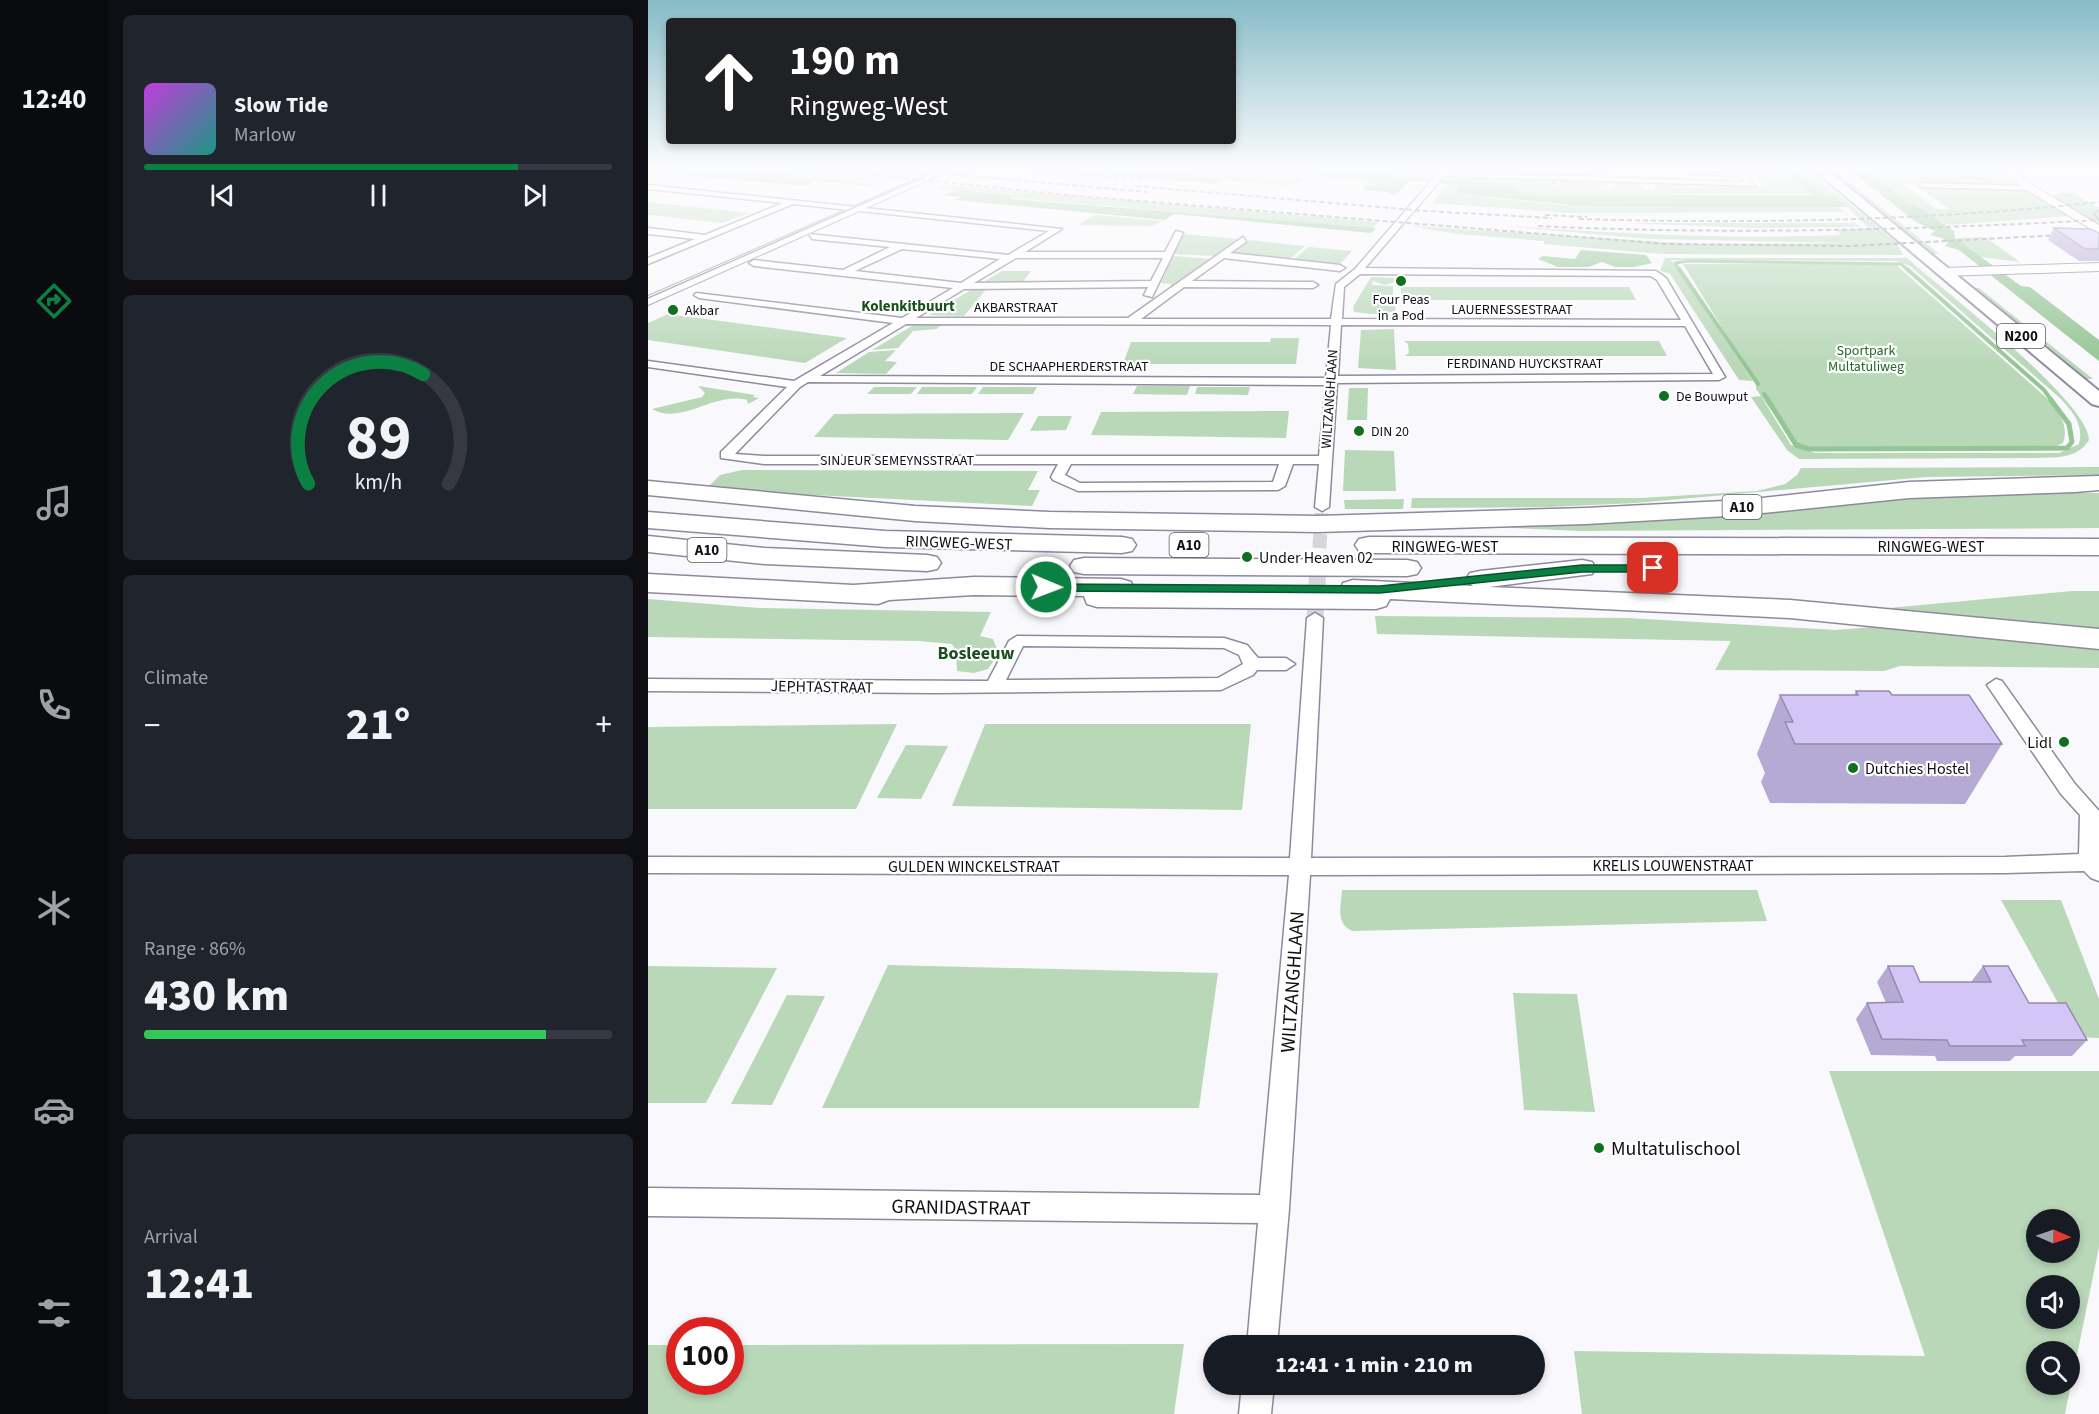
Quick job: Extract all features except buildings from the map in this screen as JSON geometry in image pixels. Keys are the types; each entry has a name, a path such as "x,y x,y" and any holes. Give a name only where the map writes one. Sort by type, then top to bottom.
{"highway":[{"name":"A10","path":"648,488 815,506 1024,521 1395,523 1723,509 1906,491 2099,483"},
{"name":"A10","path":"2067,486 2099,488"},
{"name":"RINGWEG-WEST","path":"648,520 827,536 998,544 2099,547"},
{"name":"A10","path":"827,536 1024,521"},
{"name":"A10","path":"1395,523 1552,546"},
{"name":"RINGWEG-WEST","path":"648,544 765,556 990,566 2099,568"},
{"name":"A10","path":"765,556 880,579 974,586"},
{"name":"A10","path":"1380,590 1582,568"},
{"name":"A10","path":"648,583 856,592 900,597 1432,600 1491,597"},
{"name":"A10","path":"856,592 974,586 1380,590 1491,597 1790,609 2099,639"}],"main road":[{"path":"648,291 776,234"},
{"path":"648,301 808,234"},
{"name":"N200","path":"1905,234 1945,264 2099,400"},
{"path":"1920,234 1925,238"},
{"path":"1945,264 1976,272 2099,273"},
{"path":"2005,272 2099,267"},
{"name":"N200","path":"1976,272 2063,349"}],"street":[{"path":"672,234 705,238"},
{"path":"648,261 715,234"},
{"path":"802,382 1050,234"},
{"path":"1136,318 1179,234"},
{"name":"WILTZANGHLAAN","path":"1322,507 1335,322 1340,292 1353,282 1357,272 1390,234"},
{"path":"812,237 1014,256 1168,255"},
{"path":"1136,318 1243,240"},
{"path":"844,273 902,246"},
{"path":"1222,255 1340,268"},
{"path":"754,263 965,286 1154,284"},
{"path":"1357,272 1653,273 1660,278 1689,323"},
{"path":"1183,284 1313,285"},
{"name":"AKBARSTRAAT","path":"699,295 905,321 1136,318 1335,322"},
{"name":"LAUERNESSESTRAAT","path":"1335,322 1689,323"},
{"name":"FERDINAND HUYCKSTRAAT","path":"1331,381 1358,378 1719,377 1719,373 1689,323"},
{"name":"DE SCHAAPHERDERSTRAAT","path":"648,364 802,382 1331,381"},
{"name":"SINJEUR SEMEYNSSTRAAT","path":"802,382 726,455 729,458 765,460 1325,460"},
{"path":"1066,460 1058,477 1078,487 1278,486 1287,460"},
{"name":"WILTZANGHLAAN","path":"1263,1335 1275,1209 1315,618"},
{"path":"995,685 1017,641 1224,643 1241,648 1249,656 1252,664 1286,664"},
{"name":"JEPHTASTRAAT","path":"648,685 1221,684 1247,671 1252,664"},
{"path":"1996,685 2068,789 2094,812 2094,867"},
{"name":"KRELIS LOUWENSTRAAT","path":"1299,866 2046,863 2094,867"},
{"name":"GULDEN WINCKELSTRAAT","path":"648,864 1299,866"},
{"name":"GRANIDASTRAAT","path":"648,1202 1275,1209"},
{"path":"1255,1414 1257,1395"}],"green space":[{"path":"1183,234 1238,239 1216,256 1173,254"},
{"path":"1457,234 1538,234 1697,244 1850,243 1651,239 1594,234 1756,237 1886,234 1895,241 1903,255 1662,254"},
{"path":"1908,234 1914,234 1939,254 1932,254"},
{"path":"1985,237 2020,262 1981,257 1955,238"},
{"path":"1249,240 1305,246 1290,259 1233,253"},
{"path":"1308,247 1352,251 1340,264 1295,259"},
{"path":"1173,256 1213,259 1176,286 1170,286 1171,284 1161,283"},
{"path":"1665,258 1907,258 2040,373 2065,399 2082,422 2089,440 2073,454 2037,458 1799,459 1787,450 1751,397 1761,396 1791,445 1815,453 2059,453 2079,444 2080,431 2073,414 2061,399 1910,266 1897,261 1671,260 1753,381 1739,380 1670,274 1660,271"},
{"name":"Sportpark Multatuliweg","path":"1894,263 2050,401 2064,426 2063,443 2052,448 1814,451 1800,447 1793,441 1756,389 1756,383 1683,264"},
{"path":"1002,271 1031,271 1021,284 980,284"},
{"path":"1371,277 1394,278 1395,282 1385,285 1373,281 1372,285 1393,286 1393,298 1376,298 1375,302 1395,306 1396,312 1373,314 1354,312 1353,307"},
{"path":"976,287 988,287 964,316 929,315"},
{"path":"1401,287 1629,287 1636,300 1401,300"},
{"path":"1969,288 1979,288 2093,379 2080,379"},
{"path":"668,314 847,338 805,363 648,340 648,323"},
{"path":"941,325 937,329 913,331 898,348 872,350 912,326"},
{"path":"1394,329 1396,370 1358,368 1361,330"},
{"path":"1271,338 1299,338 1296,364 1123,364 1131,342 1270,342"},
{"path":"1404,341 1659,341 1667,356 1405,356 1409,353 1408,344"},
{"path":"896,350 885,361 897,362 886,374 836,373 869,352"},
{"path":"698,386 755,395 753,397 759,398 748,404 747,400 735,398 722,400 675,414 652,409 702,397 705,393"},
{"path":"1137,386 1190,386 1187,395 1133,394"},
{"path":"874,387 917,387 911,394 867,394"},
{"path":"922,387 977,387 972,394 917,394"},
{"path":"983,387 1037,387 1033,394 978,394"},
{"path":"1197,387 1250,387 1248,395 1195,394"},
{"path":"1349,388 1368,388 1367,420 1347,420"},
{"path":"1289,411 1286,438 1091,435 1101,412"},
{"path":"1024,413 1008,440 814,437 834,414"},
{"path":"1038,416 1072,416 1066,430 1030,431"},
{"path":"1345,450 1394,451 1396,491 1343,491"},
{"path":"2099,467 2099,475 1926,477 1636,503 1547,507 1411,508 1412,498 1641,498 1757,491 1785,484 1797,475 1801,468"},
{"path":"742,470 1038,471 1028,490 1040,490 1032,506 773,493 709,486 720,475"},
{"path":"2022,492 2099,493 2099,528 1581,531 1470,526 1608,524 1677,520 1884,501"},
{"path":"1404,499 1403,509 1345,509 1344,500"},
{"path":"2072,591 2099,591 2099,630 1867,610"},
{"path":"648,599 759,608 991,612 980,636 993,639 996,655 988,669 974,673 957,671 956,651 952,644 919,641 648,637"},
{"path":"1375,616 1628,618 1836,630 1885,626 2099,647 2099,668 1900,666 1884,671 1715,670 1731,641 1377,634"},
{"path":"897,724 856,809 648,809 648,727"},
{"path":"985,724 1251,724 1242,810 952,806"},
{"path":"906,745 948,746 921,799 877,798"},
{"path":"1342,890 1757,890 1767,921 1353,931 1347,928 1341,919"},
{"path":"2001,900 2061,900 2099,999 2099,1038 2077,1037"},
{"path":"888,965 1218,973 1199,1108 822,1108"},
{"path":"648,966 777,968 706,1103 648,1103"},
{"path":"1513,993 1577,994 1595,1112 1524,1110"},
{"path":"787,995 825,996 772,1105 731,1104"},
{"path":"1829,1071 2099,1071 2099,1247 2080,1341 2026,1341 2026,1395 2069,1395 2065,1414 1582,1414 1574,1351 1925,1356"},
{"path":"1184,1344 1174,1414 648,1414 648,1345 666,1345 666,1395 744,1395 744,1345"}],"shaded area":[{"path":"1954,234 1955,238 2021,286 2030,287 2099,340 2099,361 1959,250 1945,246 1948,243 1942,238 1930,235"},
{"path":"1581,250 1646,255 1652,263 1634,267 1615,267 1602,262 1588,267 1558,267 1538,259 1543,256 1575,259"}],"waterway":[{"path":"1680,271 1675,263 1689,261 1901,264 1909,271"},
{"path":"1679,269 1758,384"},
{"path":"1907,269 2044,390 2052,401"},
{"path":"1764,394 1769,401"},
{"path":"1768,400 1796,445 1809,449 2067,448 2072,442 2069,424 2051,400"}],"tunnel":[{"path":"1318,569 1322,507"},
{"path":"1315,618 1318,568"}],"tram line":[{"path":"648,298 794,234"}],"railway":[{"path":"1543,234 1665,244 1851,246 2080,234"}],"place":[{"name":"Four Peas in a Pod","path":"1401,281"},
{"name":"Akbar","path":"673,310"},
{"name":"De Bouwput","path":"1664,396"},
{"name":"DIN 20","path":"1359,431"},
{"name":"Under Heaven 02","path":"1247,557"},
{"name":"Lidl","path":"2064,742"},
{"name":"Dutchies Hostel","path":"1853,768"},
{"name":"Multatulischool","path":"1599,1148"}],"district":[{"name":"Kolenkitbuurt","path":"908,306"},
{"name":"Bosleeuw","path":"976,653"}],"route":[{"path":"1046,587 1380,590 1582,568 1653,568"}]}
